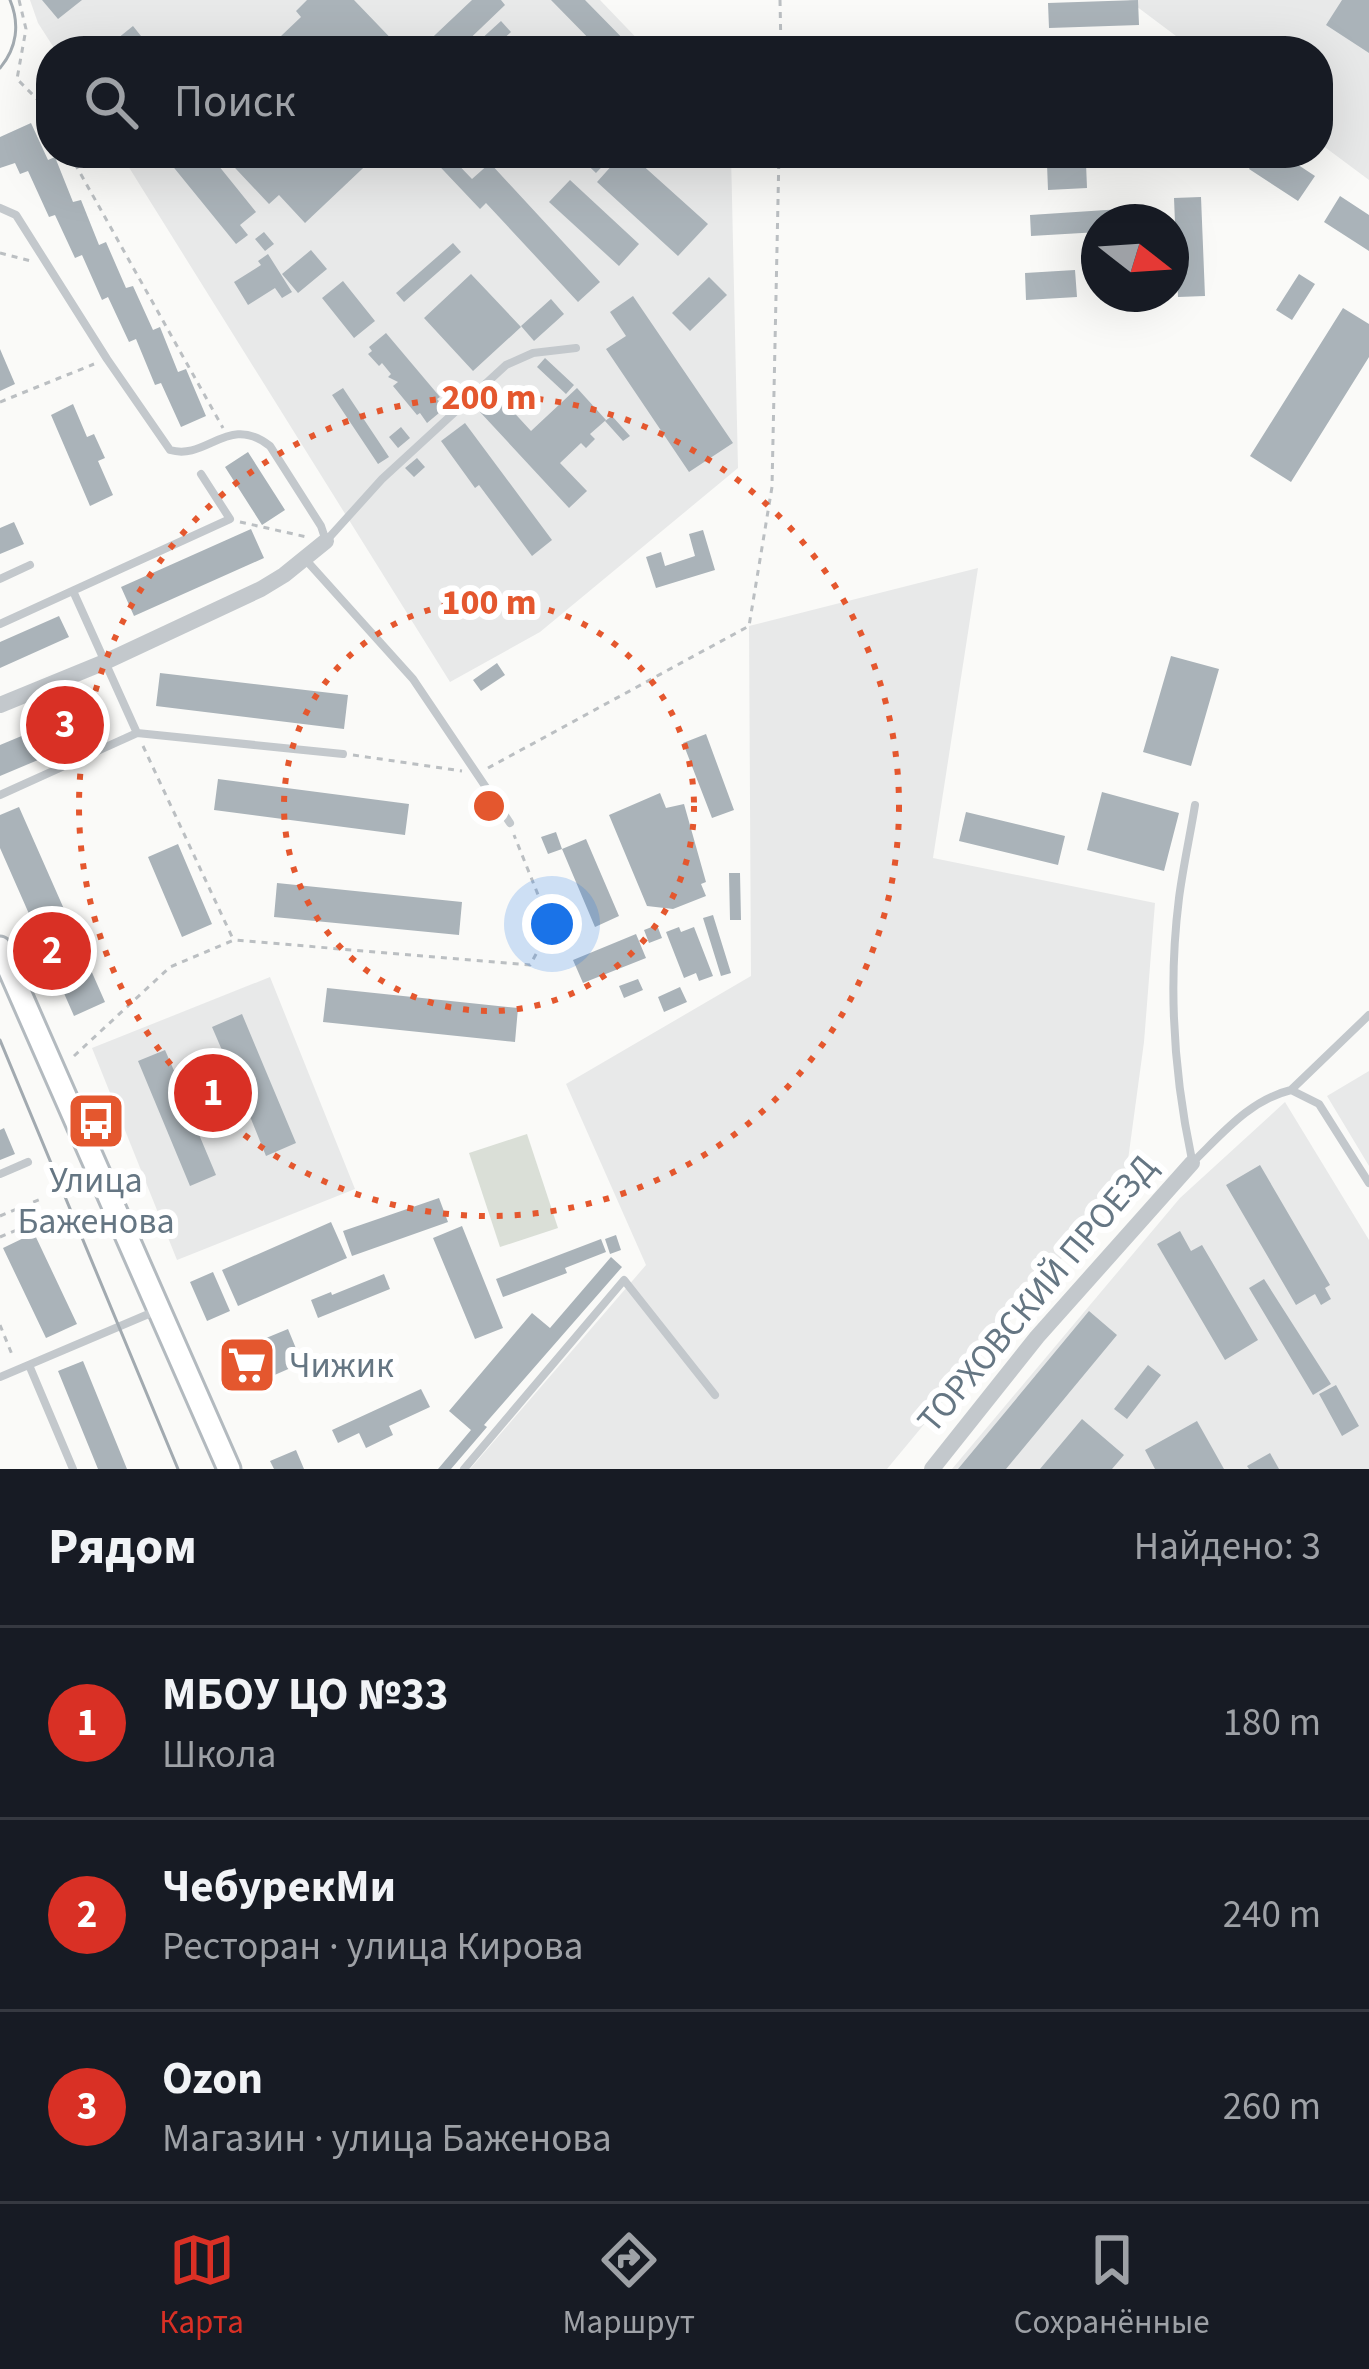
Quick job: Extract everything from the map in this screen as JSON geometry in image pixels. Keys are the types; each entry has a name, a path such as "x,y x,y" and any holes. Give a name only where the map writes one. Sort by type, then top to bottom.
{"street":[{"path":"0,705 261,589 326,542"},
{"path":"0,949 229,1469"},
{"name":"ТОРХОВСКИЙ ПРОЕЗД","path":"932,1469 1037,1336 1192,1163"}],"lane":[{"path":"0,208 16,215 170,450 182,454 226,435 258,436 270,446 322,526 326,542"},
{"path":"326,542 382,479 506,365 533,353 575,347"},
{"path":"0,624 230,519 201,474"},
{"path":"305,559 413,679 509,823"},
{"path":"0,579 30,566"},
{"path":"73,591 137,733"},
{"path":"0,795 137,733 343,754"},
{"path":"1192,1163 1180,1103 1173,985 1179,899 1196,805"},
{"path":"1192,1163 1268,1096 1291,1090 1369,1015"},
{"path":"1291,1090 1318,1104 1369,1184"},
{"path":"0,1174 28,1162"},
{"path":"464,1469 624,1280 715,1396"},
{"path":"0,1377 160,1310"},
{"path":"29,1365 73,1469"}],"path":[{"path":"19,0 26,29 17,80 36,98"},
{"path":"780,0 781,36"},
{"path":"77,168 226,435"},
{"path":"343,754 477,774 749,626 772,487 778,168"},
{"path":"0,253 50,266"},
{"path":"0,402 107,359"},
{"path":"230,519 326,542"},
{"path":"137,733 234,940"},
{"path":"74,1056 170,967 234,940 530,965 551,927 509,823"},
{"path":"0,1216 43,1198"},
{"path":"0,1237 50,1216"},
{"path":"0,1325 18,1370"}],"shaded area":[{"path":"30,0 600,0 635,36 46,36"},
{"path":"1128,0 1369,0 1369,180 1333,153 1333,36 1176,36"},
{"path":"129,168 731,168 738,468 540,632 450,682"},
{"path":"978,568 933,858 1155,903 1144,1042 1125,1182 887,1469 470,1469 646,1265 566,1084 751,976 749,626"},
{"path":"270,977 355,1189 177,1260 92,1048"},
{"path":"1369,1071 1369,1166 1327,1096"},
{"path":"1285,1102 1369,1240 1369,1469 952,1469 1180,1198"},
{"path":"527,1134 558,1228 500,1247 469,1153"}],"building":[{"path":"42,0 82,0 58,19"},
{"path":"307,0 354,0 389,36 281,36 301,17 296,11"},
{"path":"472,0 501,0 505,5 473,36 434,36"},
{"path":"551,0 585,0 620,36 586,36"},
{"path":"1138,0 1139,25 1049,28 1048,3"},
{"path":"1342,0 1369,0 1369,53 1326,25"},
{"path":"501,21 511,32 506,36 484,36"},
{"path":"133,26 141,36 121,36"},
{"path":"31,123 36,134 36,168 59,168 73,202 81,200 99,245 106,242 126,288 133,286 153,330 160,327 178,372 186,369 206,416 181,427 161,383 155,385 136,339 129,342 108,297 102,300 82,255 75,258 28,171 20,174 15,163 0,168 0,137"},
{"path":"174,168 220,168 256,212 240,225 248,235 236,244"},
{"path":"235,168 363,168 305,223 279,195 269,204"},
{"path":"441,168 461,168 472,179 484,168 495,168 600,282 578,302 486,203 480,209"},
{"path":"610,168 646,168 708,224 678,256 597,182"},
{"path":"1047,168 1086,168 1087,188 1048,190"},
{"path":"1303,168 1315,176 1298,201 1249,169"},
{"path":"570,180 639,244 619,266 549,202"},
{"path":"1340,196 1369,215 1369,251 1324,222"},
{"path":"1201,197 1205,296 1189,297 1189,204 1174,204 1174,198"},
{"path":"1081,212 1081,233 1031,236 1030,215"},
{"path":"264,232 274,244 265,251 255,239"},
{"path":"453,243 461,252 404,302 396,293"},
{"path":"311,250 327,269 298,293 282,274"},
{"path":"268,254 292,292 282,298 275,288 248,305 234,282 261,265 258,261"},
{"path":"1075,270 1077,297 1026,300 1025,273"},
{"path":"471,274 521,327 473,371 424,318"},
{"path":"1299,274 1315,284 1292,320 1276,310"},
{"path":"709,277 727,295 690,331 672,313"},
{"path":"343,281 375,321 354,338 322,298"},
{"path":"633,296 733,443 689,472 606,349 626,336 610,312"},
{"path":"551,299 564,314 534,341 521,326"},
{"path":"1343,308 1369,324 1369,357 1291,482 1250,456"},
{"path":"386,333 440,397 445,408 427,423 393,386 398,382 388,377 391,374 382,363 379,366 368,354 369,347"},
{"path":"0,349 15,384 0,391"},
{"path":"545,358 574,385 566,394 537,367"},
{"path":"343,388 389,457 378,464 332,395"},
{"path":"577,388 606,420 590,434 595,439 586,448 581,443 560,463 587,491 569,508 480,412 498,395 531,431"},
{"path":"73,404 87,437 94,434 105,458 98,461 113,495 90,506 51,415"},
{"path":"612,416 630,436 623,441 605,421"},
{"path":"465,423 552,540 532,556 441,441"},
{"path":"401,427 410,438 398,448 389,437"},
{"path":"248,452 285,510 262,525 225,467"},
{"path":"417,458 425,467 414,477 405,468"},
{"path":"14,522 24,544 0,554 0,528"},
{"path":"251,529 264,558 134,616 121,587"},
{"path":"703,530 715,570 656,588 646,557 661,552 665,566 695,556 689,534"},
{"path":"59,616 69,637 0,668 0,642"},
{"path":"1171,656 1219,669 1191,766 1143,752"},
{"path":"497,663 505,675 481,691 473,680"},
{"path":"160,673 348,695 344,729 156,706"},
{"path":"84,710 95,736 0,776 0,745"},
{"path":"706,734 734,810 712,818 683,743"},
{"path":"218,779 409,804 405,835 214,810"},
{"path":"1102,792 1179,813 1164,871 1087,850"},
{"path":"660,793 666,808 684,804 706,882 701,884 706,896 673,909 647,906 609,815"},
{"path":"19,807 105,1002 74,1016 0,848 0,815"},
{"path":"966,812 1065,836 1058,865 959,841"},
{"path":"556,832 562,849 548,854 541,837"},
{"path":"586,839 619,916 595,927 562,849"},
{"path":"178,844 212,924 182,937 148,857"},
{"path":"729,873 740,873 741,920 730,920"},
{"path":"277,883 462,902 459,935 274,917"},
{"path":"713,915 731,973 721,976 703,918"},
{"path":"657,925 662,938 649,943 644,930"},
{"path":"679,927 681,932 694,927 713,976 699,981 696,973 684,978 666,932"},
{"path":"636,934 646,958 583,983 573,960"},
{"path":"638,979 643,990 624,998 619,986"},
{"path":"680,987 687,1002 664,1012 658,997"},
{"path":"327,988 518,1008 515,1042 323,1022"},
{"path":"242,1014 296,1143 266,1156 245,1104 195,1125 216,1175 190,1186 138,1061 165,1050 186,1098 234,1078 212,1027"},
{"path":"4,1128 15,1154 0,1160 0,1130"},
{"path":"1260,1165 1330,1285 1325,1288 1331,1299 1321,1305 1315,1294 1296,1305 1226,1185"},
{"path":"439,1198 448,1222 352,1256 343,1231"},
{"path":"331,1222 347,1258 238,1306 222,1270"},
{"path":"462,1226 503,1328 475,1339 433,1238"},
{"path":"1180,1231 1191,1251 1202,1245 1258,1340 1225,1360 1157,1244"},
{"path":"34,1233 77,1324 46,1338 3,1248"},
{"path":"616,1235 621,1250 610,1254 605,1239"},
{"path":"601,1239 606,1252 565,1268 567,1273 503,1297 496,1279"},
{"path":"611,1257 622,1267 451,1469 438,1469 471,1430 449,1411 532,1313 550,1328"},
{"path":"213,1272 230,1311 207,1321 190,1282"},
{"path":"384,1274 390,1289 318,1318 311,1300"},
{"path":"1264,1279 1331,1384 1313,1395 1249,1288"},
{"path":"1089,1311 1117,1335 1006,1469 958,1469"},
{"path":"288,1329 302,1363 238,1391 223,1356"},
{"path":"83,1361 127,1469 98,1469 58,1371"},
{"path":"1148,1365 1161,1375 1127,1419 1114,1409"},
{"path":"1336,1385 1359,1426 1342,1436 1319,1394"},
{"path":"421,1389 430,1407 389,1426 393,1435 366,1448 359,1433 338,1443 332,1430"},
{"path":"1082,1419 1124,1455 1112,1469 1040,1469"},
{"path":"1197,1421 1224,1469 1155,1469 1145,1450"},
{"path":"296,1450 304,1469 274,1469 270,1461"},
{"path":"1270,1453 1279,1469 1247,1466"}],"tram line":[{"path":"0,68 15,36 10,0"},
{"path":"0,1040 178,1469"}],"place":[{"name":"Ozon","path":"65,725"},
{"name":"ЧебурекМи","path":"52,951"},
{"name":"МБОУ ЦО №33","path":"213,1093"},
{"name":"Улица Баженова","path":"96,1121"},
{"name":"Чижик","path":"247,1365"}]}
